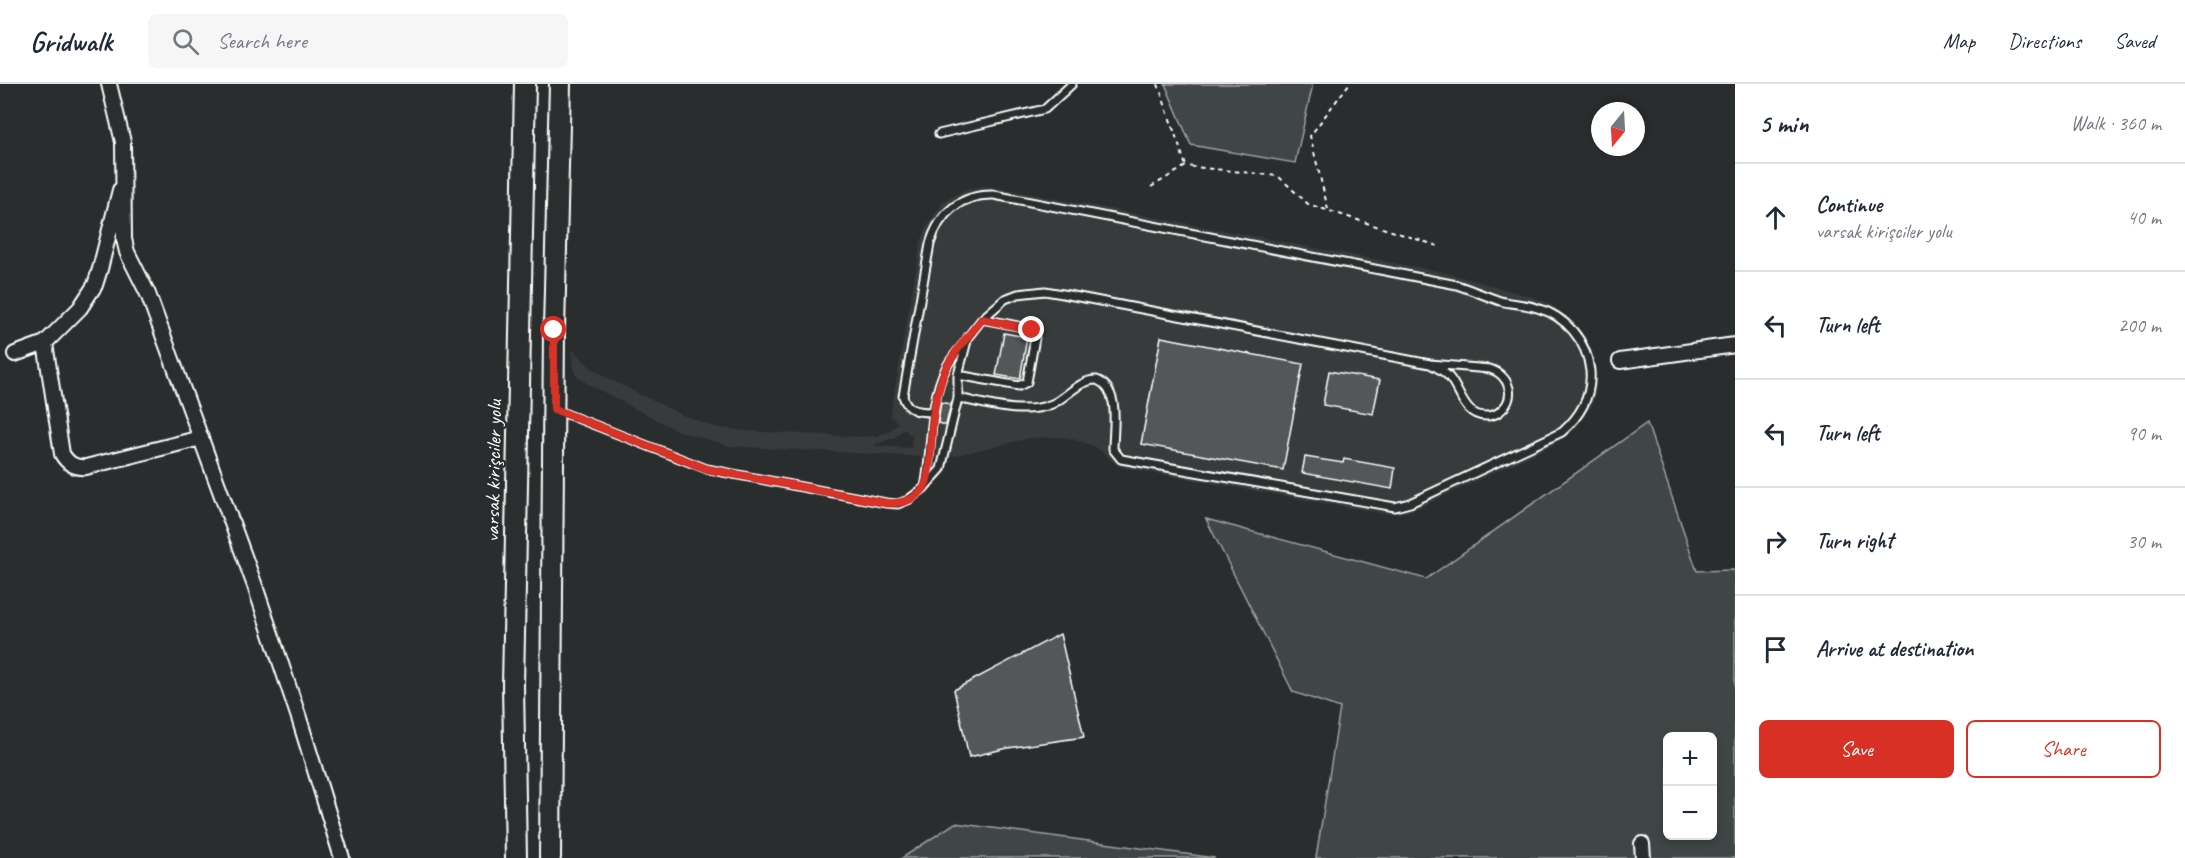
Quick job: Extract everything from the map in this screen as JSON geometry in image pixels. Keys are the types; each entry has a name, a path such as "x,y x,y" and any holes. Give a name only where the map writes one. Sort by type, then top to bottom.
{"street":[{"path":"110,84 123,142 124,239 127,252 148,294 270,630 342,858"},
{"name":"varsak kirişciler yolu","path":"516,858 513,685 525,84"},
{"path":"550,858 554,409 560,84"},
{"path":"15,354 45,343 80,308 94,285 124,180"},
{"path":"45,343 62,454 69,463 86,467 201,438"},
{"path":"1620,362 1735,345"}],"lane":[{"path":"939,134 1045,109 1072,84"},
{"path":"934,412 912,409 905,404 903,396 930,244 936,226 946,212 961,201 982,195 994,195 1456,285 1501,301 1535,307 1560,318 1576,334 1587,355 1590,376 1587,398 1571,424 1562,432 1410,503 1395,507 1121,459 1113,449 1112,395 1107,386 1097,380 1085,383 1051,405 1032,409 1022,410 958,398"},
{"path":"924,488 930,464 934,412 946,367 982,319 1005,299 1031,291 1045,291 1430,364 1498,371 1509,388 1506,405 1496,414 1488,416 1474,413 1464,404 1448,375 1430,364"},
{"path":"958,375 1019,386 1027,382 1035,338 1034,332 1028,328 982,319"},
{"path":"554,409 707,469 898,504 908,500 924,488 938,474 944,463 958,398 958,375 968,337"}],"path":[{"path":"1158,84 1186,166"},
{"path":"1329,211 1310,136 1350,84"},
{"path":"1151,187 1186,166 1278,176 1308,204 1438,246"}],"shaded area":[{"path":"1165,84 1313,84 1295,163 1191,145"},
{"path":"983,186 1000,188 1447,273 1529,296 1548,303 1562,312 1585,336 1591,348 1597,377 1592,405 1575,430 1553,445 1418,508 1407,512 1386,514 1126,468 1116,464 1094,446 1069,438 1030,438 936,460 910,456 729,446 676,430 575,375 572,349 589,366 611,380 680,414 714,427 746,431 861,437 889,432 898,423 890,416 921,242 927,227 944,201 967,189","holes":["904,429 912,436 911,448 875,446 894,438"]},
{"path":"1647,423 1697,571 1735,570 1735,858 1316,858 1340,708 1293,692 1206,519 1426,579"},
{"path":"955,823 1215,858 902,858"}],"building":[{"path":"1004,333 1027,337 1020,379 996,375"},
{"path":"1161,337 1303,364 1283,470 1141,444"},
{"path":"1329,371 1380,380 1373,414 1323,405"},
{"path":"941,402 951,404 946,425 938,423"},
{"path":"1305,457 1343,463 1344,459 1395,468 1392,489 1302,473"},
{"path":"1060,634 1084,737 1008,748 969,757 954,690"}],"route":[{"path":"554,330 554,409 707,469 898,504 908,500 924,488 930,464 934,412 943,374 982,319 1032,330"}]}
